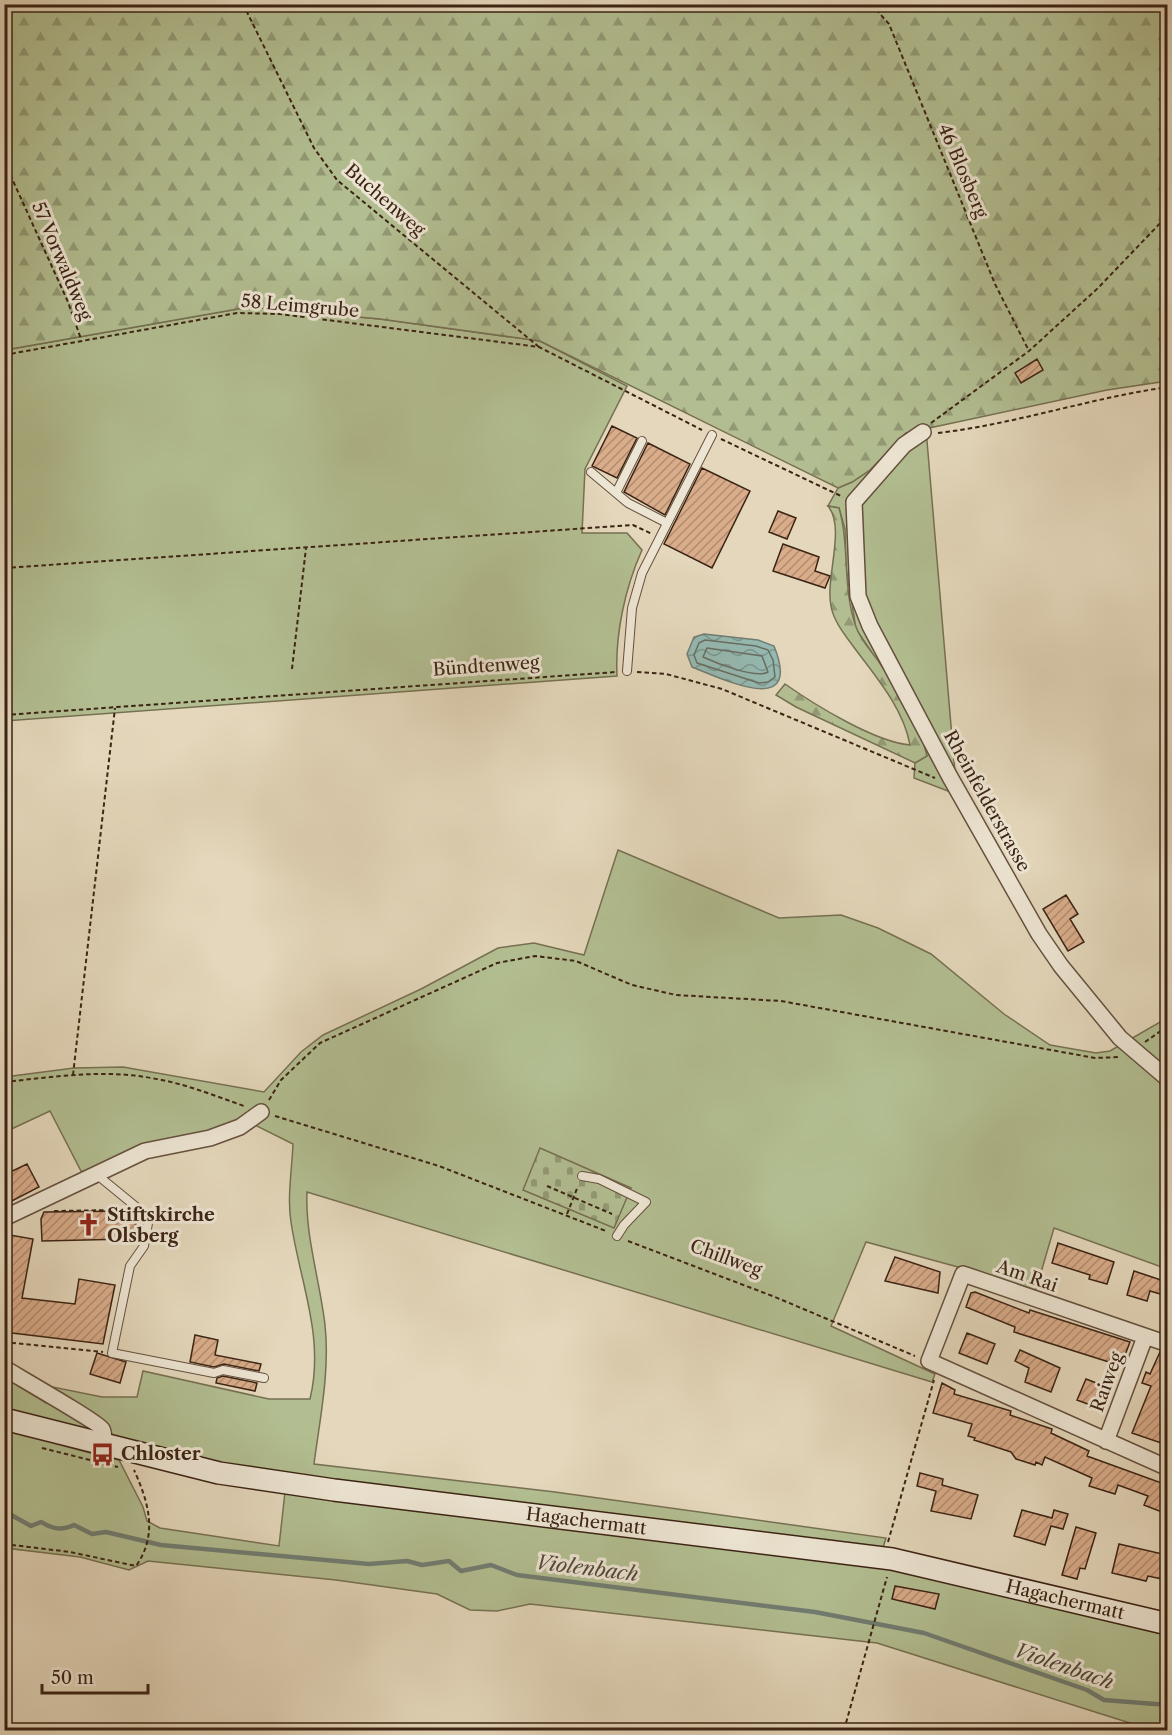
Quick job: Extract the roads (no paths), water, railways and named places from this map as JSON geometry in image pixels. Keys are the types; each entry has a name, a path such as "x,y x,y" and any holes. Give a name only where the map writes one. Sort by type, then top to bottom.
{"street":[{"name":"Rheinfelderstrasse","path":"923,432 904,445 854,502 858,596 870,626 950,777 1039,934 1086,999 1120,1038 1167,1079"},
{"path":"4,1218 145,1151 210,1138 240,1127 261,1112"},
{"name":"Am Rai","path":"1106,1441 934,1364 963,1274 1167,1344"},
{"name":"Raiweg","path":"1106,1441 1145,1337"},
{"path":"4,1368 64,1406 89,1418 102,1428 104,1443"},
{"name":"Hagachermatt","path":"4,1419 219,1473 322,1489 888,1559 1167,1624"},
{"path":"1106,1441 1167,1468"}],"lane":[{"path":"627,671 632,608 642,573 712,435"},
{"path":"616,493 642,441"},
{"path":"591,472 628,503 667,523"},
{"path":"96,1174 140,1210 148,1223 148,1235 144,1246 130,1266 112,1353 214,1373 223,1370 264,1378"},
{"path":"582,1176 599,1179 646,1203 624,1225 617,1236"}],"water":[{"path":"704,634 758,640 774,646 780,668 778,681 770,688 756,688 740,685 692,667 687,654 694,637"}],"waterway":[{"name":"Violenbach","path":"4,1511 31,1526 41,1522 57,1528 74,1525 92,1534 106,1532 161,1545 369,1564 407,1561 422,1565 449,1561 461,1571 491,1565 517,1575 815,1612 924,1633 1087,1690 1104,1700 1168,1705"}],"place":[{"name":"Stiftskirche Olsberg","path":"89,1225"},
{"name":"Chloster","path":"103,1454"}]}
